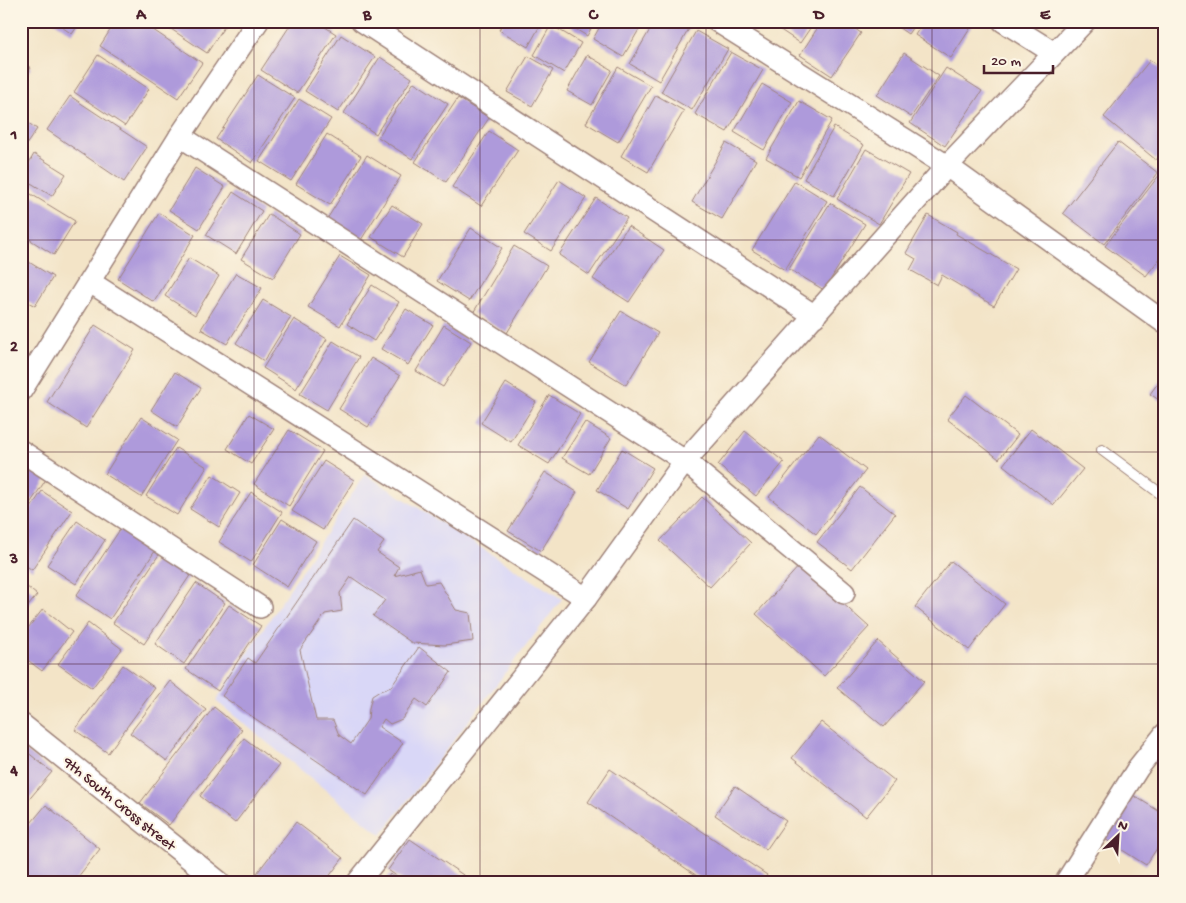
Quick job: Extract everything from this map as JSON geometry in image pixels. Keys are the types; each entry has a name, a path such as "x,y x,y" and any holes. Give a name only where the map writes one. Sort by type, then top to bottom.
{"street":[{"path":"21,391 180,136 258,21"},
{"path":"362,21 815,316"},
{"path":"717,21 947,166 1165,323"},
{"path":"1003,21 1054,53"},
{"path":"358,882 586,598 685,461 947,166 1084,21"},
{"path":"180,136 685,461 844,593"},
{"path":"90,282 586,598"},
{"path":"21,452 260,607"},
{"name":"9th South Cross street","path":"21,724 219,882"},
{"path":"1066,882 1138,768 1165,734"}],"lane":[{"path":"1102,450 1165,497"}],"shaded area":[{"path":"365,474 562,599 381,835 216,701"}],"building":[{"path":"53,21 81,21 72,34"},
{"path":"116,21 140,21 202,63 178,98 100,46"},
{"path":"159,21 228,21 207,53"},
{"path":"293,21 316,21 336,34 297,93 261,70"},
{"path":"504,21 536,21 541,24 528,47 499,30"},
{"path":"562,21 595,21 587,36"},
{"path":"603,21 644,21 623,57 593,39"},
{"path":"655,21 680,21 690,27 659,81 630,64"},
{"path":"767,21 815,21 800,43"},
{"path":"822,21 844,21 861,33 832,76 800,55"},
{"path":"889,21 917,21 908,34"},
{"path":"924,21 975,21 951,58 915,35"},
{"path":"551,25 581,43 564,73 534,55"},
{"path":"696,31 728,49 692,110 661,92"},
{"path":"341,35 375,57 338,112 305,91"},
{"path":"731,52 763,70 727,132 695,114"},
{"path":"904,53 939,76 911,117 877,95"},
{"path":"98,55 149,89 125,126 74,92"},
{"path":"587,55 612,70 592,105 567,91"},
{"path":"528,56 553,70 532,106 507,92"},
{"path":"380,57 412,78 376,134 344,113"},
{"path":"1150,60 1165,72 1165,122 1162,125 1165,127 1165,149 1156,160 1104,117"},
{"path":"21,62 31,68 21,82"},
{"path":"618,67 651,86 618,142 586,123"},
{"path":"946,68 982,91 945,146 910,123"},
{"path":"258,75 295,98 252,163 216,139"},
{"path":"414,82 448,104 412,159 378,137"},
{"path":"762,84 792,102 764,150 734,132"},
{"path":"656,95 684,111 648,172 621,156"},
{"path":"70,96 147,147 124,182 47,130"},
{"path":"458,98 489,118 446,182 415,162"},
{"path":"299,99 331,119 291,181 259,161"},
{"path":"799,101 832,120 799,177 766,158"},
{"path":"21,118 37,129 21,152"},
{"path":"834,127 864,145 834,196 804,179"},
{"path":"489,131 518,150 481,206 452,187"},
{"path":"327,134 361,156 330,205 296,184"},
{"path":"1118,142 1158,173 1104,244 1063,213"},
{"path":"726,143 756,160 722,219 692,202"},
{"path":"866,149 909,174 879,224 837,199"},
{"path":"34,154 66,174 52,196 21,177"},
{"path":"367,155 401,176 361,240 327,219"},
{"path":"195,168 225,187 199,229 169,210"},
{"path":"1160,174 1165,178 1165,252 1146,276 1105,246"},
{"path":"559,180 586,198 551,251 524,234"},
{"path":"795,181 827,201 785,270 752,250"},
{"path":"21,188 75,221 54,255 21,234"},
{"path":"233,192 262,211 236,254 206,235"},
{"path":"596,198 627,218 589,275 559,255"},
{"path":"830,203 865,224 824,290 789,269"},
{"path":"392,205 423,224 403,257 371,237"},
{"path":"159,213 195,235 154,302 118,279"},
{"path":"269,214 300,234 273,278 241,259"},
{"path":"928,215 957,232 956,234 1016,269 994,306 942,275 937,285 910,270 916,259 906,253"},
{"path":"628,226 664,250 629,302 593,279"},
{"path":"471,228 502,248 469,301 437,281"},
{"path":"514,246 547,266 507,333 473,313"},
{"path":"340,256 371,275 340,326 308,307"},
{"path":"189,258 219,276 195,315 165,296"},
{"path":"24,259 53,277 35,306 21,298 21,263"},
{"path":"236,273 262,288 227,344 201,329"},
{"path":"372,285 399,302 374,341 347,324"},
{"path":"263,300 291,317 264,361 236,343"},
{"path":"406,309 433,325 408,365 381,349"},
{"path":"621,311 658,333 626,385 589,362"},
{"path":"294,319 327,339 296,389 263,368"},
{"path":"95,325 135,350 86,428 47,402"},
{"path":"444,325 471,342 443,387 416,371"},
{"path":"333,341 359,357 327,410 300,394"},
{"path":"371,358 400,376 368,427 339,409"},
{"path":"175,372 201,388 177,427 151,410"},
{"path":"1165,373 1165,404 1150,394"},
{"path":"506,383 536,402 511,442 481,423"},
{"path":"549,395 580,414 549,464 518,445"},
{"path":"966,395 1018,435 999,459 947,419"},
{"path":"249,414 274,429 251,464 227,449"},
{"path":"141,417 177,440 141,497 105,474"},
{"path":"585,422 611,438 589,474 562,458"},
{"path":"1031,429 1083,469 1054,505 1003,465"},
{"path":"289,430 323,451 289,506 254,484"},
{"path":"745,431 784,462 756,496 718,465"},
{"path":"819,434 866,470 816,534 769,497"},
{"path":"176,448 207,467 177,515 146,496"},
{"path":"622,449 653,468 628,509 597,490"},
{"path":"21,461 47,478 21,517"},
{"path":"324,461 354,480 323,530 292,511"},
{"path":"545,472 577,492 541,551 508,531"},
{"path":"212,475 240,493 219,527 190,509"},
{"path":"860,487 895,514 852,569 817,542"},
{"path":"42,491 72,511 32,570 21,562 21,523"},
{"path":"251,492 282,512 251,562 219,542"},
{"path":"702,497 751,543 710,587 660,541"},
{"path":"282,519 316,541 287,587 253,565"},
{"path":"353,520 384,542 377,552 399,567 394,576 420,569 426,584 439,582 456,610 470,613 473,641 445,645 412,643 373,616 385,600 351,577 340,593 342,611 325,614 300,650 316,720 333,720 339,735 351,744 368,719 372,696 391,687 419,647 451,672 427,707 416,699 402,719 390,724 384,719 379,727 403,743 367,795 222,696 248,658 255,663"},
{"path":"77,521 105,540 76,584 47,565"},
{"path":"121,528 155,551 110,619 76,596"},
{"path":"160,553 191,574 144,644 113,623"},
{"path":"951,561 1005,604 969,650 915,607"},
{"path":"800,565 869,627 824,676 756,614"},
{"path":"21,582 37,595 21,615"},
{"path":"196,583 225,603 184,664 155,644"},
{"path":"229,605 261,626 218,691 186,669"},
{"path":"43,609 72,632 42,671 21,655 21,637"},
{"path":"88,623 122,649 92,688 58,664"},
{"path":"878,641 924,681 884,727 837,688"},
{"path":"123,665 155,688 108,753 75,730"},
{"path":"170,681 206,710 167,761 130,733"},
{"path":"214,707 242,730 169,825 140,803"},
{"path":"821,722 895,781 866,817 792,758"},
{"path":"244,738 279,765 235,823 200,796"},
{"path":"21,747 52,772 21,809"},
{"path":"610,769 767,875 763,882 706,882 588,802"},
{"path":"735,786 786,821 766,850 715,815"},
{"path":"1125,790 1165,815 1165,836 1146,865 1097,834"},
{"path":"46,805 100,849 74,882 21,882 21,835"},
{"path":"296,822 343,858 325,882 268,882 257,873"},
{"path":"410,839 469,879 467,882 405,882 388,870"},
{"path":"390,874 402,882 385,882"}]}
